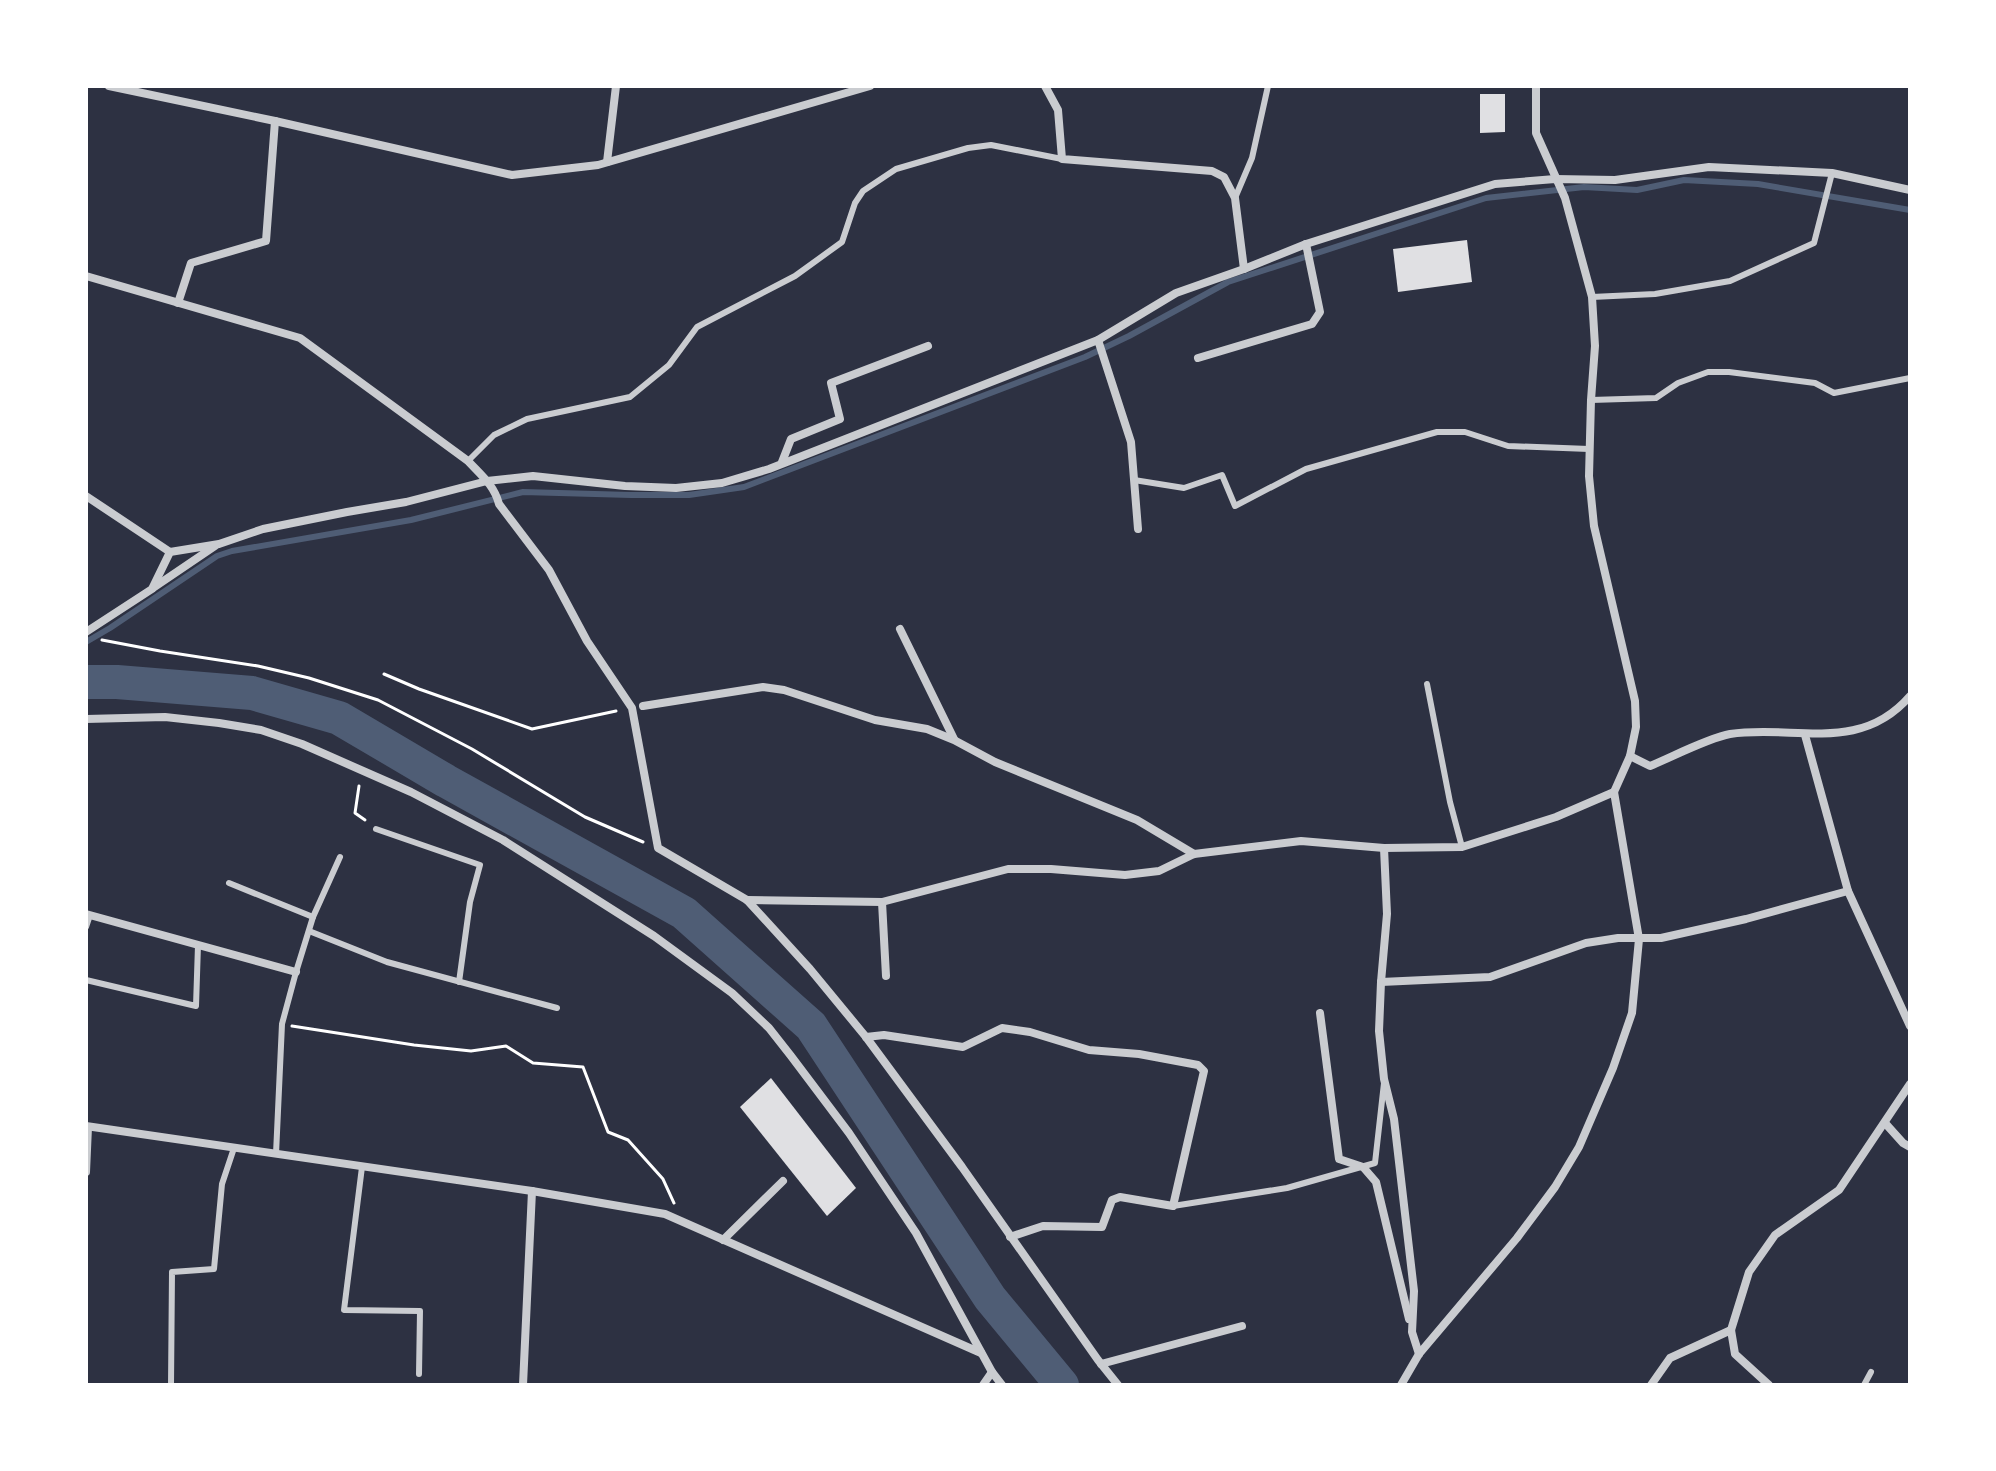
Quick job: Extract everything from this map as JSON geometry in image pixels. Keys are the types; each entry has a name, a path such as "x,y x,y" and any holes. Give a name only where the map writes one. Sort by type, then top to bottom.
{"street":[{"path":"109,86 512,175 598,165 870,86"},
{"path":"607,162 616,86"},
{"path":"1045,86 1058,110 1062,159 1212,171 1224,177 1235,198 1244,269"},
{"path":"1401,1385 1419,1354 1517,1238 1555,1187 1579,1147 1613,1068 1632,1013 1639,939 1614,792 1630,756 1636,727 1635,701 1594,526 1589,476 1595,346 1592,297 1565,198 1536,133 1536,86"},
{"path":"178,303 191,263 266,241 275,121"},
{"path":"86,496 170,552 219,544 263,529 406,502 487,481 533,476 676,488 722,483 769,469 1098,340 1176,293 1306,244 1495,184 1555,179 1615,180 1709,167 1832,173 1910,190"},
{"path":"1198,358 1312,324 1320,312 1306,244"},
{"path":"86,276 300,338 468,461 487,481 496,491 499,504 549,570 587,641 632,708 658,848 747,900 810,969 866,1037 1118,1385"},
{"path":"1098,340 1131,442 1138,529"},
{"path":"782,462 791,439 840,419 831,383 928,346"},
{"path":"86,632 219,544"},
{"path":"152,589 170,552"},
{"path":"900,629 954,740"},
{"path":"643,706 763,687 784,690 875,720 927,729 995,762 1137,820 1194,854"},
{"path":"1630,756 1650,766 1724,735 1750,731 1830,734 1857,729 1878,721 1910,696"},
{"path":"86,719 165,717 219,723 261,730 302,744 411,792 503,840 654,936 732,993 784,1046 849,1133 916,1233 1002,1385"},
{"path":"1805,735 1848,891 1910,1026"},
{"path":"747,900 882,902 1008,869 1125,875 1159,871 1194,854 1301,841 1384,848 1462,847 1556,817 1614,792"},
{"path":"1384,848 1387,914 1379,1031 1384,1079 1394,1119 1414,1291 1412,1332"},
{"path":"1381,982 1490,977 1586,943 1618,938 1661,938 1848,891"},
{"path":"882,902 886,976"},
{"path":"88,915 296,972"},
{"path":"1320,1013 1339,1159 1363,1167 1376,1182 1419,1354"},
{"path":"866,1037 884,1035 963,1047 1002,1028 1030,1032 1089,1050 1139,1054 1198,1065 1204,1071 1173,1206 1120,1197 1112,1200 1102,1227 1043,1226 1010,1237"},
{"path":"1769,1385 1735,1354 1731,1330 1749,1272 1775,1235 1839,1190 1910,1084"},
{"path":"1885,1123 1910,1147"},
{"path":"86,1172 87,1126 532,1191 665,1214 982,1354"},
{"path":"723,1240 783,1181"},
{"path":"523,1385 532,1191"},
{"path":"1101,1364 1242,1326"},
{"path":"1651,1385 1670,1358 1731,1330"},
{"path":"983,1385 992,1372"}],"lane":[{"path":"1235,198 1252,158 1268,86"},
{"path":"468,461 494,435 527,419 630,397 669,365 697,327 795,276 842,242 855,203 863,191 896,169 968,148 991,145 1062,159"},
{"path":"1592,297 1655,294 1730,281 1814,243 1832,173"},
{"path":"1591,400 1656,398 1678,383 1708,372 1815,383 1834,393 1910,378"},
{"path":"1134,480 1184,488 1222,475 1235,506 1306,469 1437,432 1465,432 1508,446 1589,449"},
{"path":"1427,684 1462,847"},
{"path":"376,829 480,865 470,902 459,982"},
{"path":"276,1154 282,1024 313,917 340,857"},
{"path":"229,883 313,917"},
{"path":"86,927 88,915"},
{"path":"309,931 387,962 557,1008"},
{"path":"86,980 196,1006 198,945"},
{"path":"1173,1206 1287,1188 1375,1163 1384,1079"},
{"path":"171,1385 172,1272 214,1269 222,1184 234,1148"},
{"path":"362,1167 344,1310 420,1311 419,1374"},
{"path":"1864,1385 1871,1372"}],"path":[{"path":"101,640 258,666 378,700 472,749 585,817 658,848"},
{"path":"384,674 532,729 632,708"},
{"path":"361,770 355,813 376,829"},
{"path":"282,1024 471,1051 506,1046 533,1063 583,1067 608,1132 628,1140 663,1179 682,1221"}],"building":[{"path":"1480,94 1505,94 1505,132 1480,133"},
{"path":"1467,240 1472,282 1398,292 1393,249"},
{"path":"771,1078 856,1188 827,1216 740,1107"}],"waterway":[{"path":"86,642 217,556 232,551 411,520 523,492 689,495 744,487 1085,357 1228,282 1486,198 1584,187 1637,190 1684,180 1758,184 1910,210"},
{"path":"86,682 252,693 339,718 684,913 811,1026 990,1298 1062,1385"}]}
